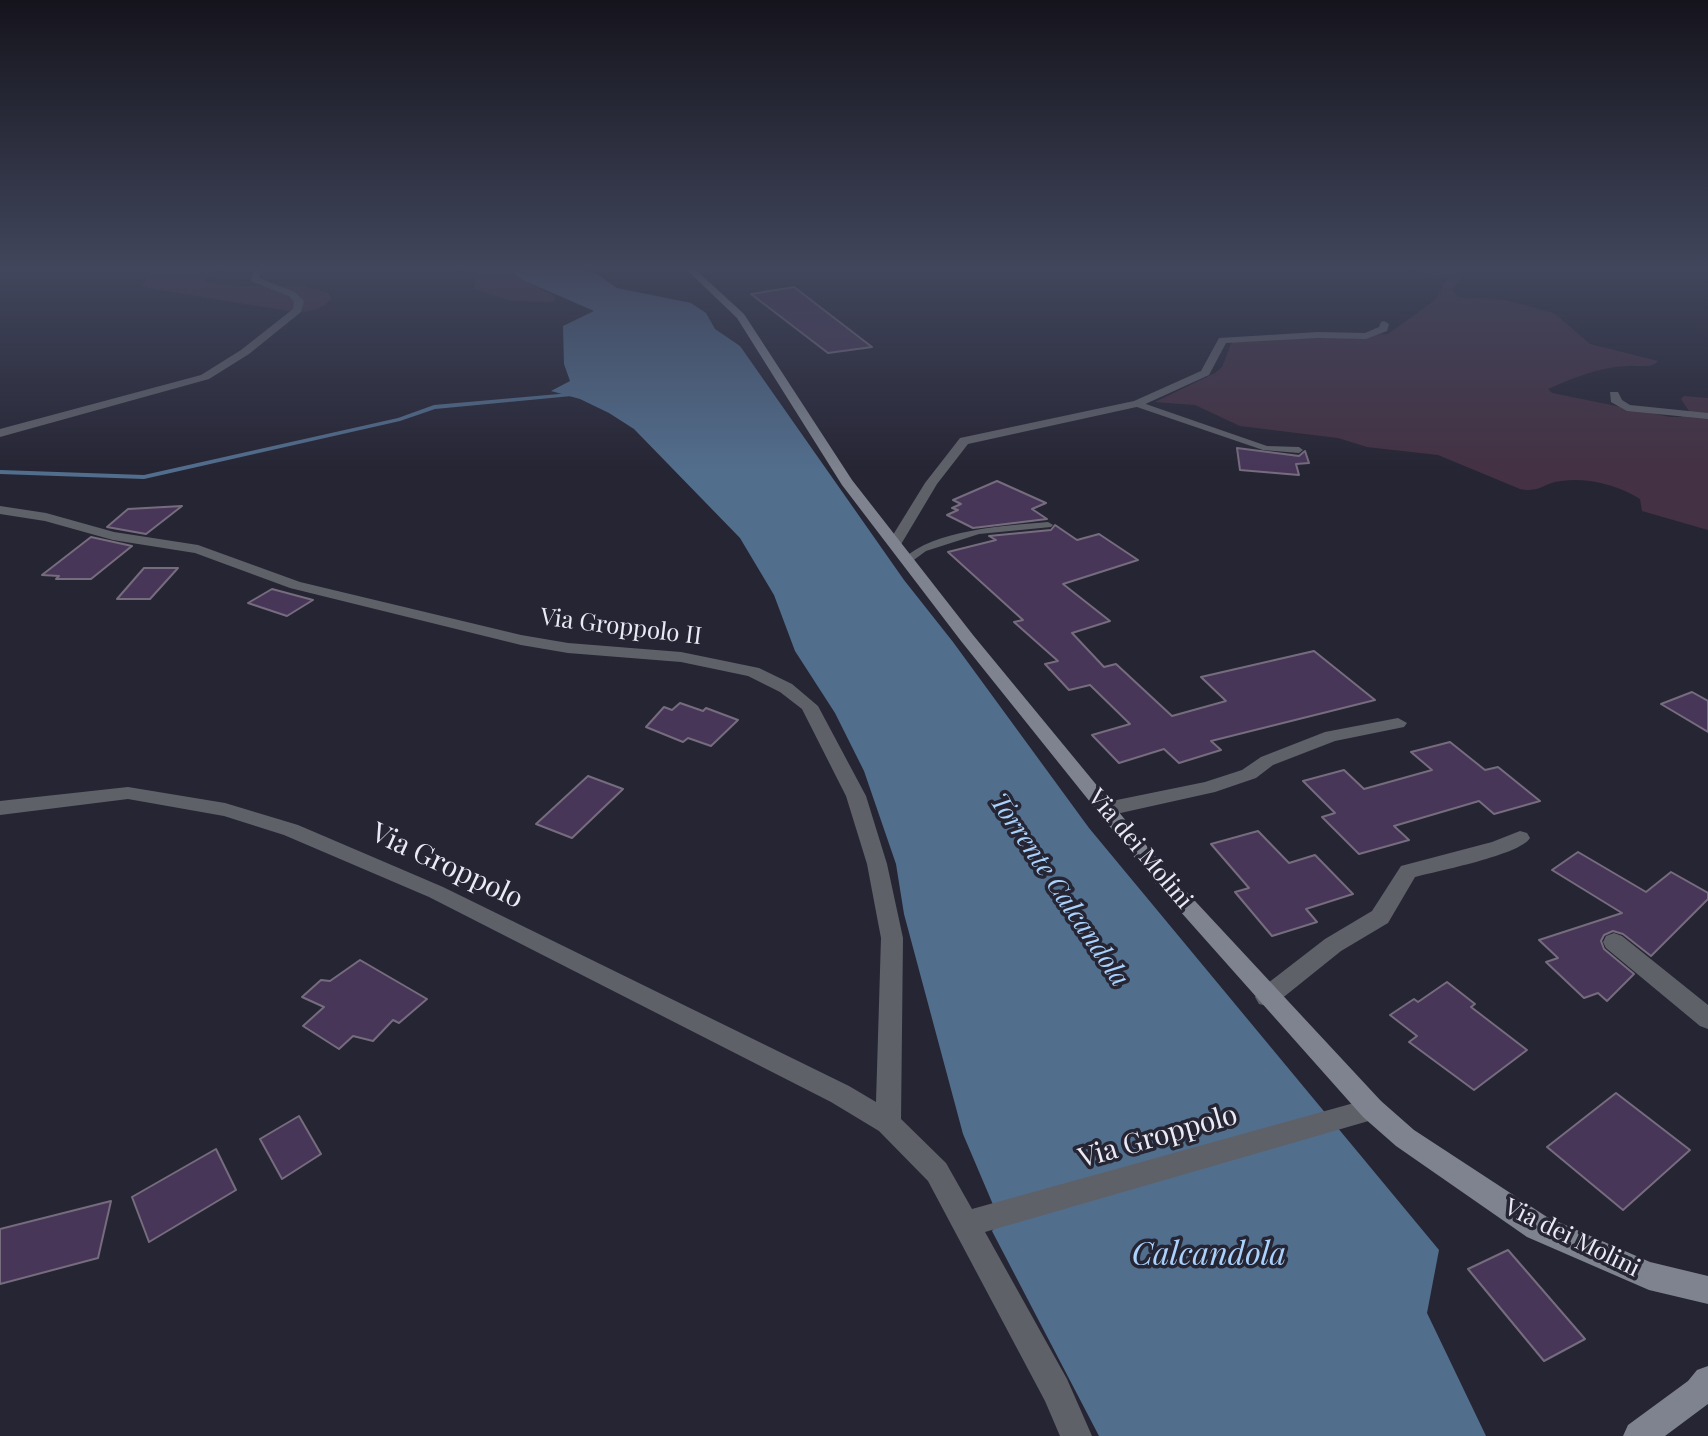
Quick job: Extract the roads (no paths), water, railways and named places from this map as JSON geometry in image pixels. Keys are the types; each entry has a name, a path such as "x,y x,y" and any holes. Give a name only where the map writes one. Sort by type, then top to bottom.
{"street":[{"path":"0,433 183,385 222,368 265,337"},
{"name":"Via dei Molini","path":"754,337 847,482 907,560 1162,878 1371,1109 1405,1138 1537,1227 1649,1276 1708,1290"},
{"path":"895,543 931,483 964,441 1137,404 1205,373 1223,340 1280,337"},
{"path":"1614,394 1617,402 1627,408 1708,416"},
{"name":"Via Groppolo II","path":"0,510 46,517 113,536 198,549 295,585 521,640 568,648 681,657 753,672 786,688 809,706 856,796 877,864 892,938 888,1123"},
{"path":"1107,810 1208,788 1249,774 1267,761 1332,736 1398,723"},
{"name":"Via Groppolo","path":"0,808 128,793 225,810 291,830 436,892 840,1094 888,1123 937,1172 976,1221 1076,1436"},
{"path":"1267,997 1333,945 1380,916 1408,872 1498,848 1520,838"},
{"path":"1614,942 1708,1019"},
{"name":"Via Groppolo","path":"976,1221 1371,1109"},
{"path":"1639,1436 1699,1392 1708,1381"}],"lane":[{"path":"1137,404 1266,448 1299,450"},
{"path":"907,560 923,549 978,531 1048,526"}],"water":[{"name":"Calcandola","path":"563,337 727,337 740,346 904,580 953,642 1089,828 1439,1250 1427,1313 1486,1436 1099,1436 992,1231 1000,1221 963,1134 904,914 896,864 864,771 835,713 795,651 774,595 740,538 634,429 580,399 551,391 570,381 564,364"}],"waterway":[{"path":"0,472 144,477 400,419 434,407 570,395"}],"water label":[{"name":"Torrente Calcandola","path":"1059,890"}]}
